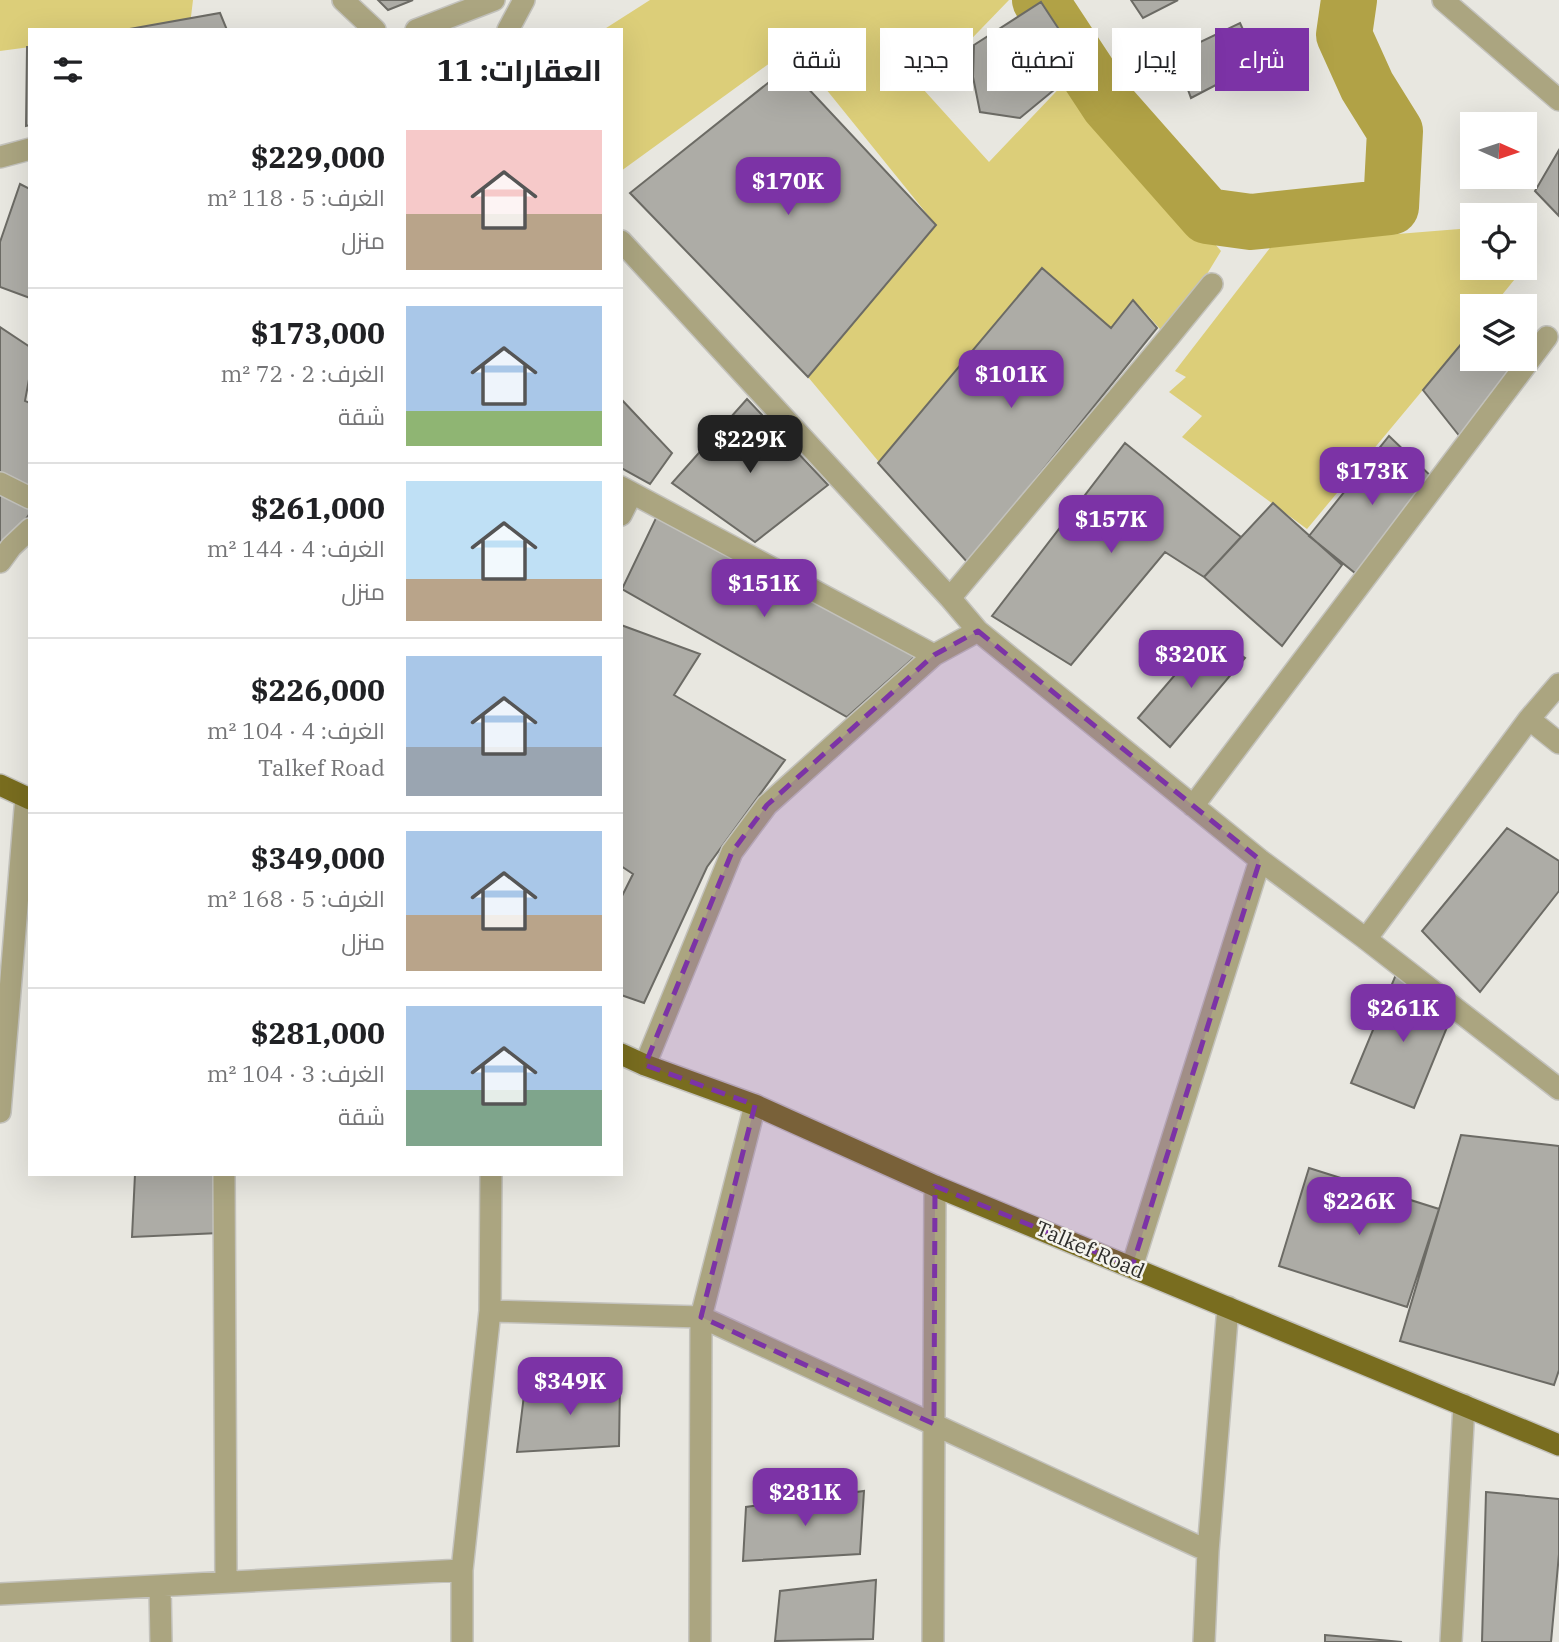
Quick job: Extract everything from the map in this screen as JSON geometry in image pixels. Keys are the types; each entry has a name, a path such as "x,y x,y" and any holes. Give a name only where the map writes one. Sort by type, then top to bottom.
{"main road":[{"path":"0,785 28,798"},
{"name":"Talkef Road","path":"623,1055 755,1105 934,1186 1559,1445"}],"street":[{"path":"343,0 373,28"},
{"path":"421,28 494,0"},
{"path":"509,28 524,0"},
{"path":"1443,0 1559,100"},
{"path":"0,157 28,150"},
{"path":"623,243 978,631 1260,860 1559,1088"},
{"path":"950,598 1212,284"},
{"path":"1193,806 1547,337"},
{"path":"0,483 28,497"},
{"path":"627,490 934,655"},
{"path":"0,562 28,531"},
{"path":"645,1065 732,852 767,805 934,655 978,631"},
{"path":"1366,939 1529,719 1559,684"},
{"path":"1529,719 1559,743"},
{"path":"0,1112 28,798"},
{"path":"1132,1267 1260,860"},
{"path":"700,1642 701,1317 755,1105"},
{"path":"224,1176 226,1583"},
{"path":"462,1642 463,1570 490,1311 491,1176"},
{"path":"933,1642 934,1186"},
{"path":"1204,1642 1208,1551 1228,1307"},
{"path":"490,1311 701,1317 1208,1551"},
{"path":"1451,1642 1464,1405"},
{"path":"0,1594 463,1570"},
{"path":"160,1586 161,1642"}],"highlighted area":[{"path":"978,631 1260,860 1132,1267 935,1186 934,1424 701,1317 755,1105 645,1065 732,852 767,805 934,655"}],"shaded area":[{"path":"0,0 193,0 190,25 169,28 28,28 28,47 0,51"},
{"path":"650,0 1009,0 973,37 973,28 880,28 880,91 925,91 989,162 1057,91 1082,91 1221,251 1168,338 1144,311 1122,339 889,474 808,377 935,224 828,91 866,91 866,28 768,28 768,64 623,170 623,28 606,28"},
{"path":"1460,229 1460,280 1514,280 1503,294 1460,294 1460,345 1307,529 1182,437 1202,416 1169,392 1186,377 1175,371 1273,244"}],"building":[{"path":"378,0 413,0 388,10"},
{"path":"1131,0 1178,0 1143,18"},
{"path":"1041,2 1058,28 1000,28"},
{"path":"220,13 226,28 135,28"},
{"path":"1240,23 1242,28 1230,28"},
{"path":"1215,35 1215,85 1191,98 1188,91 1201,91 1201,42"},
{"path":"987,37 987,91 1053,91 1020,118 980,112 973,77 974,45"},
{"path":"27,47 28,47 28,126"},
{"path":"768,83 768,91 810,91 936,225 808,377 630,193"},
{"path":"1559,150 1559,216 1535,191"},
{"path":"20,184 28,188 28,297 0,287 0,242"},
{"path":"1042,268 1111,328 1133,300 1157,328 968,563 878,463"},
{"path":"0,327 28,346 28,385 25,401 28,402 28,490 0,473"},
{"path":"1460,345 1460,371 1516,371 1461,438 1423,390"},
{"path":"747,399 828,485 755,542 672,483"},
{"path":"623,401 672,453 650,484 623,469"},
{"path":"1389,436 1434,479 1360,577 1309,536"},
{"path":"1125,443 1241,537 1204,577 1165,552 1071,665 992,616"},
{"path":"0,493 28,505 28,516 8,545 0,541"},
{"path":"1273,503 1342,565 1282,646 1204,577"},
{"path":"657,516 918,654 847,717 623,590"},
{"path":"623,626 700,654 674,695 785,760 707,867 644,1003 623,996 623,894 633,874 623,867"},
{"path":"1210,634 1245,658 1170,747 1138,718"},
{"path":"1507,828 1559,861 1559,891 1480,992 1422,931"},
{"path":"1397,972 1452,1015 1414,1108 1351,1083"},
{"path":"1461,1135 1559,1146 1559,1370 1554,1385 1400,1341"},
{"path":"1309,1168 1439,1209 1407,1307 1279,1266"},
{"path":"135,1176 220,1176 219,1233 132,1237"},
{"path":"620,1383 619,1446 517,1452 525,1387"},
{"path":"864,1491 860,1554 743,1561 746,1507"},
{"path":"1486,1492 1559,1499 1559,1554 1551,1642 1482,1642"},
{"path":"876,1580 873,1639 775,1641 780,1591"},
{"path":"1325,1635 1402,1642 1325,1642"}],"waterway":[{"path":"1040,0 1109,105 1207,216 1251,222 1391,207 1395,131 1367,86 1344,35 1349,0"}]}
